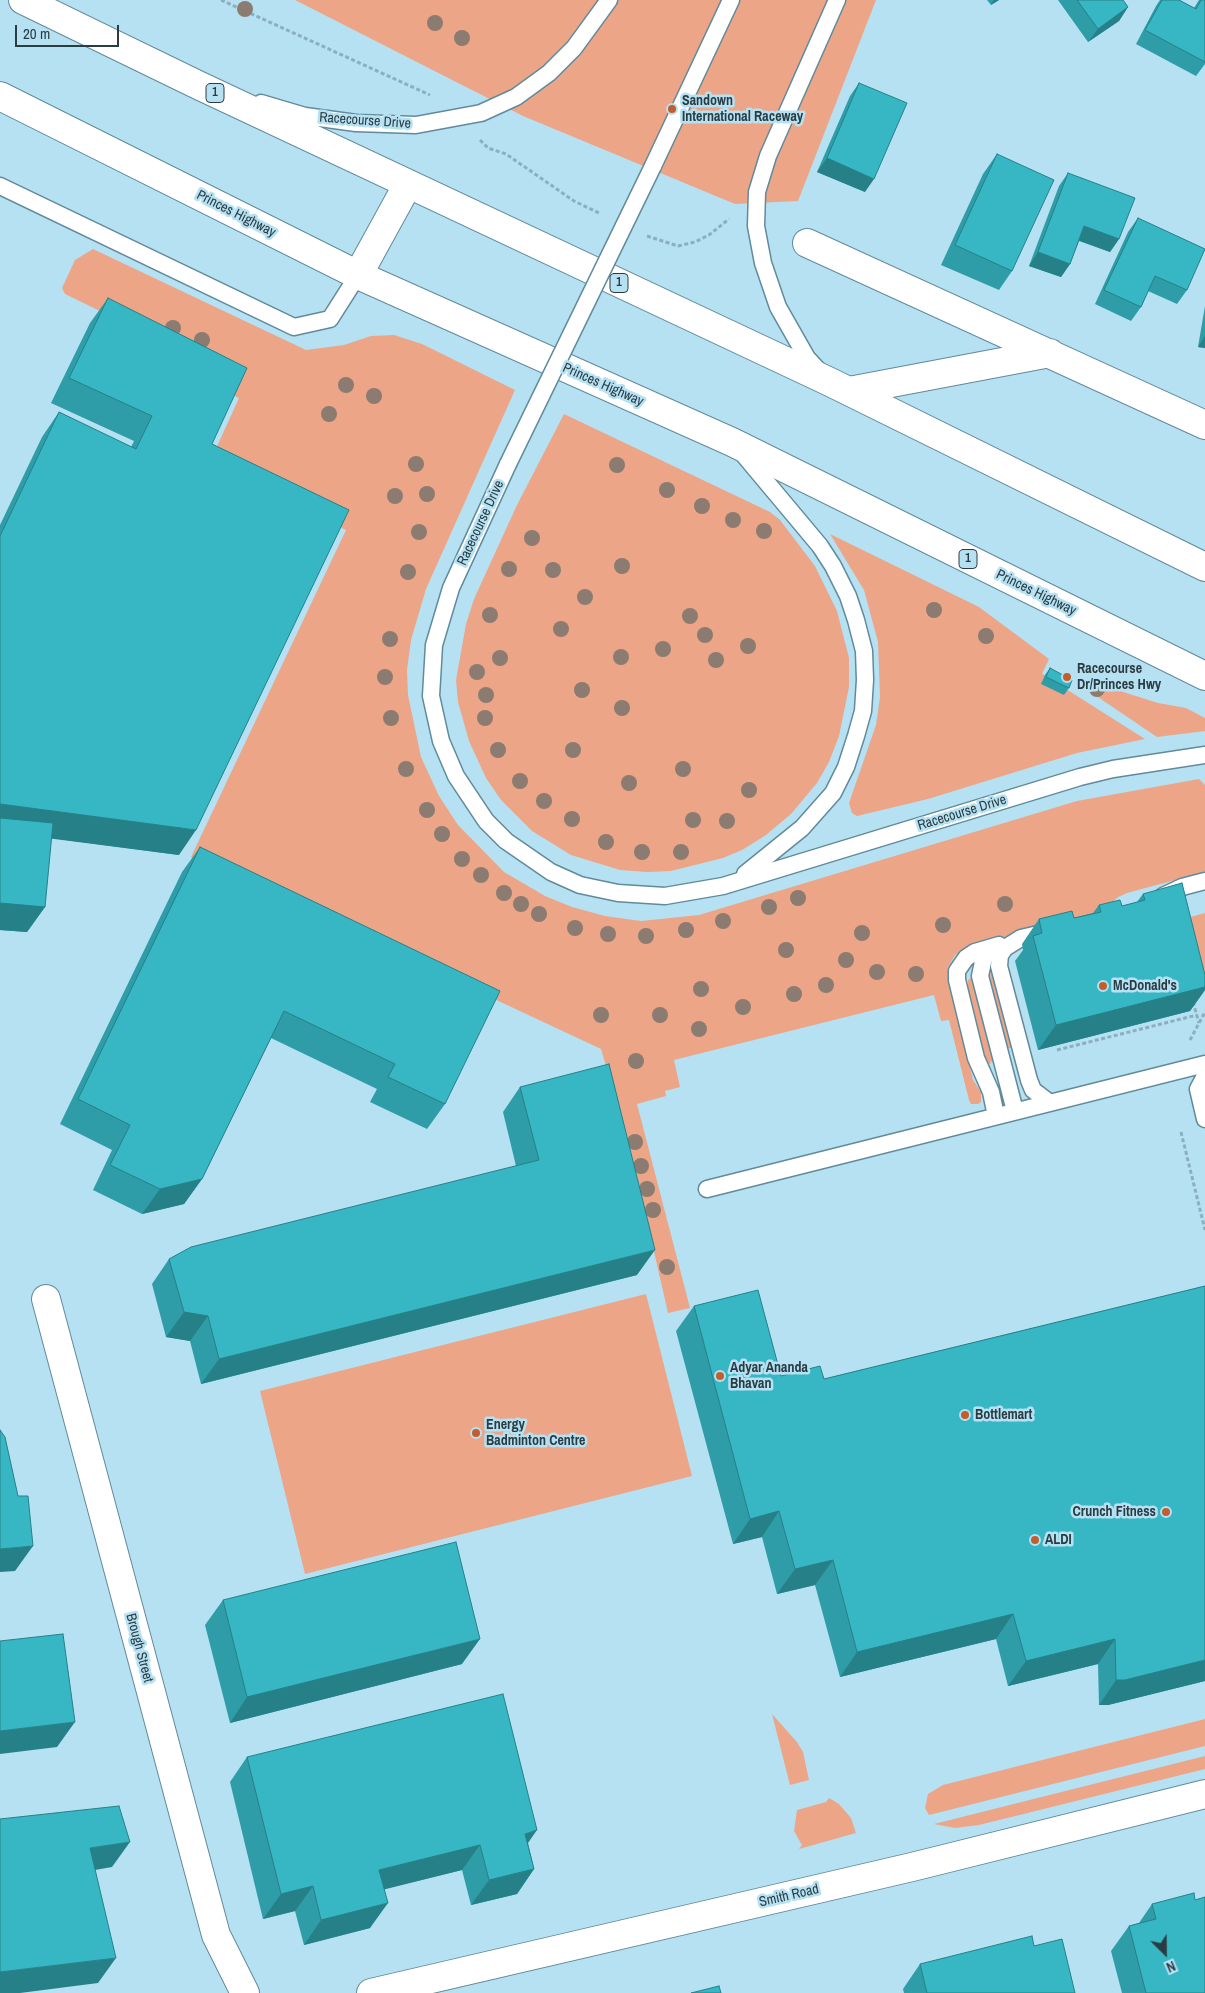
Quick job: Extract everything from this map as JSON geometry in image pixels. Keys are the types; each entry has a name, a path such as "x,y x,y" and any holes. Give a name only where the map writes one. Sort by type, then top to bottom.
{"main road":[{"name":"1","path":"23,0 198,85 839,387 1205,566"},
{"name":"Princes Highway","path":"0,96 358,275 732,442 1205,676"},
{"path":"358,275 408,184"},
{"path":"807,243 1205,425"},
{"path":"839,387 1050,353"},
{"name":"Brough Street","path":"46,1298 216,1935 245,1993"},
{"name":"Smith Road","path":"371,1993 912,1867 1205,1794"}],"lane":[{"name":"Racecourse Drive","path":"198,85 305,116 356,123 416,125 481,113 516,96 549,73 574,48 609,0"},
{"name":"Racecourse Drive","path":"730,0 653,166 450,588 434,645 431,696 441,741 456,776 486,821 506,841 550,872 580,884 618,893 665,896 723,886 1080,777 1113,769 1205,755"},
{"path":"837,0 768,156 757,192 756,226 763,262 778,307 807,358 839,387"},
{"path":"0,186 294,327 330,319 358,275"},
{"name":"Racecourse Drive","path":"723,886 749,872 779,848 802,828 833,793 846,767 856,736 863,711 865,680 864,651 856,620 833,566 790,510 732,442"},
{"path":"1147,904 1182,888 1205,881"},
{"path":"996,1116 991,1092 976,1058 956,980 957,970 966,958 975,952 1021,938 1064,928"},
{"path":"1021,938 1005,948 1000,955 999,966 1029,1080 1033,1090 1050,1103"},
{"path":"999,945 984,956 980,976 1015,1111"},
{"path":"707,1190 1205,1064"},
{"path":"1205,1076 1198,1089 1205,1119"}],"path":[{"path":"221,0 439,99"},
{"path":"1192,996 1199,1024"},
{"path":"1057,1050 1196,1014"}],"shaded area":[{"name":"Sandown International Raceway","path":"295,0 876,0 798,201 735,204 523,116"},
{"path":"93,249 306,350 344,345 371,336 394,335 422,344 515,390 426,589 411,640 407,670 408,695 421,757 439,796 458,825 504,872 545,896 572,907 605,916 641,921 699,915 1077,801 1199,779 1205,785 1205,872 1127,893 1118,897 1105,909 1080,919 983,943 964,949 955,955 948,967 948,975 973,1080 981,1092 981,1102 978,1104 971,1104 969,1100 949,1020 941,1021 934,995 674,1060 680,1087 665,1091 666,1096 637,1104 690,1308 668,1313 631,1151 601,1049 191,857 346,530 209,464 239,398 156,357 143,332 65,294 62,288 75,260"},
{"path":"564,414 770,512 780,520 815,566 837,611 849,658 849,687 839,736 829,762 817,783 791,814 766,835 742,850 723,858 671,871 647,872 620,870 571,855 532,831 501,800 486,778 469,741 458,702 456,680 466,624 474,599 517,505"},
{"path":"830,534 979,607 1049,659 1042,674 1045,675 1042,684 1066,689 1145,739 1077,753 928,799 857,816 852,813 849,803 876,725 880,697 878,642 864,590"},
{"path":"1086,680 1158,703 1186,708 1205,718 1205,731 1157,737 1083,687"},
{"path":"1205,913 1205,986 1176,921"},
{"path":"994,972 1011,1048 1007,1048 992,992 990,974"},
{"path":"971,978 993,1059 990,1064 986,1062 971,1004 968,980"},
{"name":"Energy Badminton Centre","path":"646,1294 692,1476 305,1574 260,1391"},
{"path":"772,1714 797,1742 803,1752 809,1780 790,1785"},
{"path":"1205,1719 1205,1746 929,1815 925,1808 928,1794 943,1785"},
{"path":"1205,1756 1205,1769 979,1825 955,1828 934,1824"},
{"path":"829,1798 839,1804 851,1818 856,1833 799,1849 802,1845 794,1831 797,1810 826,1802"}],"building":[{"path":"1077,0 1123,0 1128,7 1098,29"},
{"path":"1162,0 1179,0 1196,9 1201,0 1205,0 1205,62 1145,30"},
{"path":"859,83 907,103 874,179 827,158"},
{"path":"997,154 1054,180 1012,271 955,245"},
{"path":"1068,173 1135,198 1119,239 1084,226 1070,264 1038,252"},
{"path":"1138,218 1205,249 1187,290 1155,276 1141,307 1104,290"},
{"path":"108,298 247,368 212,444 349,510 196,830 0,804 0,536 59,412 136,449 152,416 69,378"},
{"path":"1050,668 1072,680 1069,688 1046,677"},
{"path":"0,818 53,823 45,907 0,903"},
{"path":"200,847 500,991 445,1104 388,1077 395,1064 284,1011 202,1179 160,1189 110,1165 130,1125 78,1099"},
{"name":"McDonald's","path":"1182,883 1205,975 1205,987 1056,1025 1033,936 1042,933 1039,919 1072,911 1074,918 1101,912 1099,905 1120,900 1122,906 1145,900 1143,894"},
{"path":"609,1064 655,1250 219,1359 208,1316 184,1312 169,1259 191,1247 539,1160 520,1087"},
{"path":"1205,1286 1205,1660 1125,1680 1116,1680 1115,1639 1026,1661 1013,1614 857,1652 833,1560 795,1569 779,1511 750,1519 694,1306 758,1290 781,1376 820,1366 824,1379"},
{"path":"0,1430 5,1437 18,1496 28,1496 33,1546 0,1549"},
{"path":"456,1542 480,1639 247,1697 223,1600"},
{"path":"63,1634 75,1722 0,1731 0,1641"},
{"path":"503,1694 537,1830 525,1834 534,1869 489,1880 480,1845 379,1870 388,1903 321,1920 313,1886 281,1894 247,1757"},
{"path":"119,1806 130,1842 90,1848 116,1958 0,1972 0,1819"},
{"path":"1194,1893 1195,1900 1205,1897 1205,1993 1146,1993 1129,1926 1156,1919 1152,1904"},
{"path":"1032,1936 1034,1946 1062,1939 1075,1993 927,1993 920,1964"},
{"path":"719,1986 721,1993 691,1993"}],"place":[{"name":"Sandown International Raceway","path":"672,109"},
{"name":"Racecourse Dr/Princes Hwy","path":"1067,677"},
{"name":"McDonald's","path":"1103,986"},
{"name":"Adyar Ananda Bhavan","path":"720,1376"},
{"name":"Bottlemart","path":"965,1415"},
{"name":"Energy Badminton Centre","path":"476,1433"},
{"name":"Crunch Fitness","path":"1166,1512"},
{"name":"ALDI","path":"1035,1540"}]}
